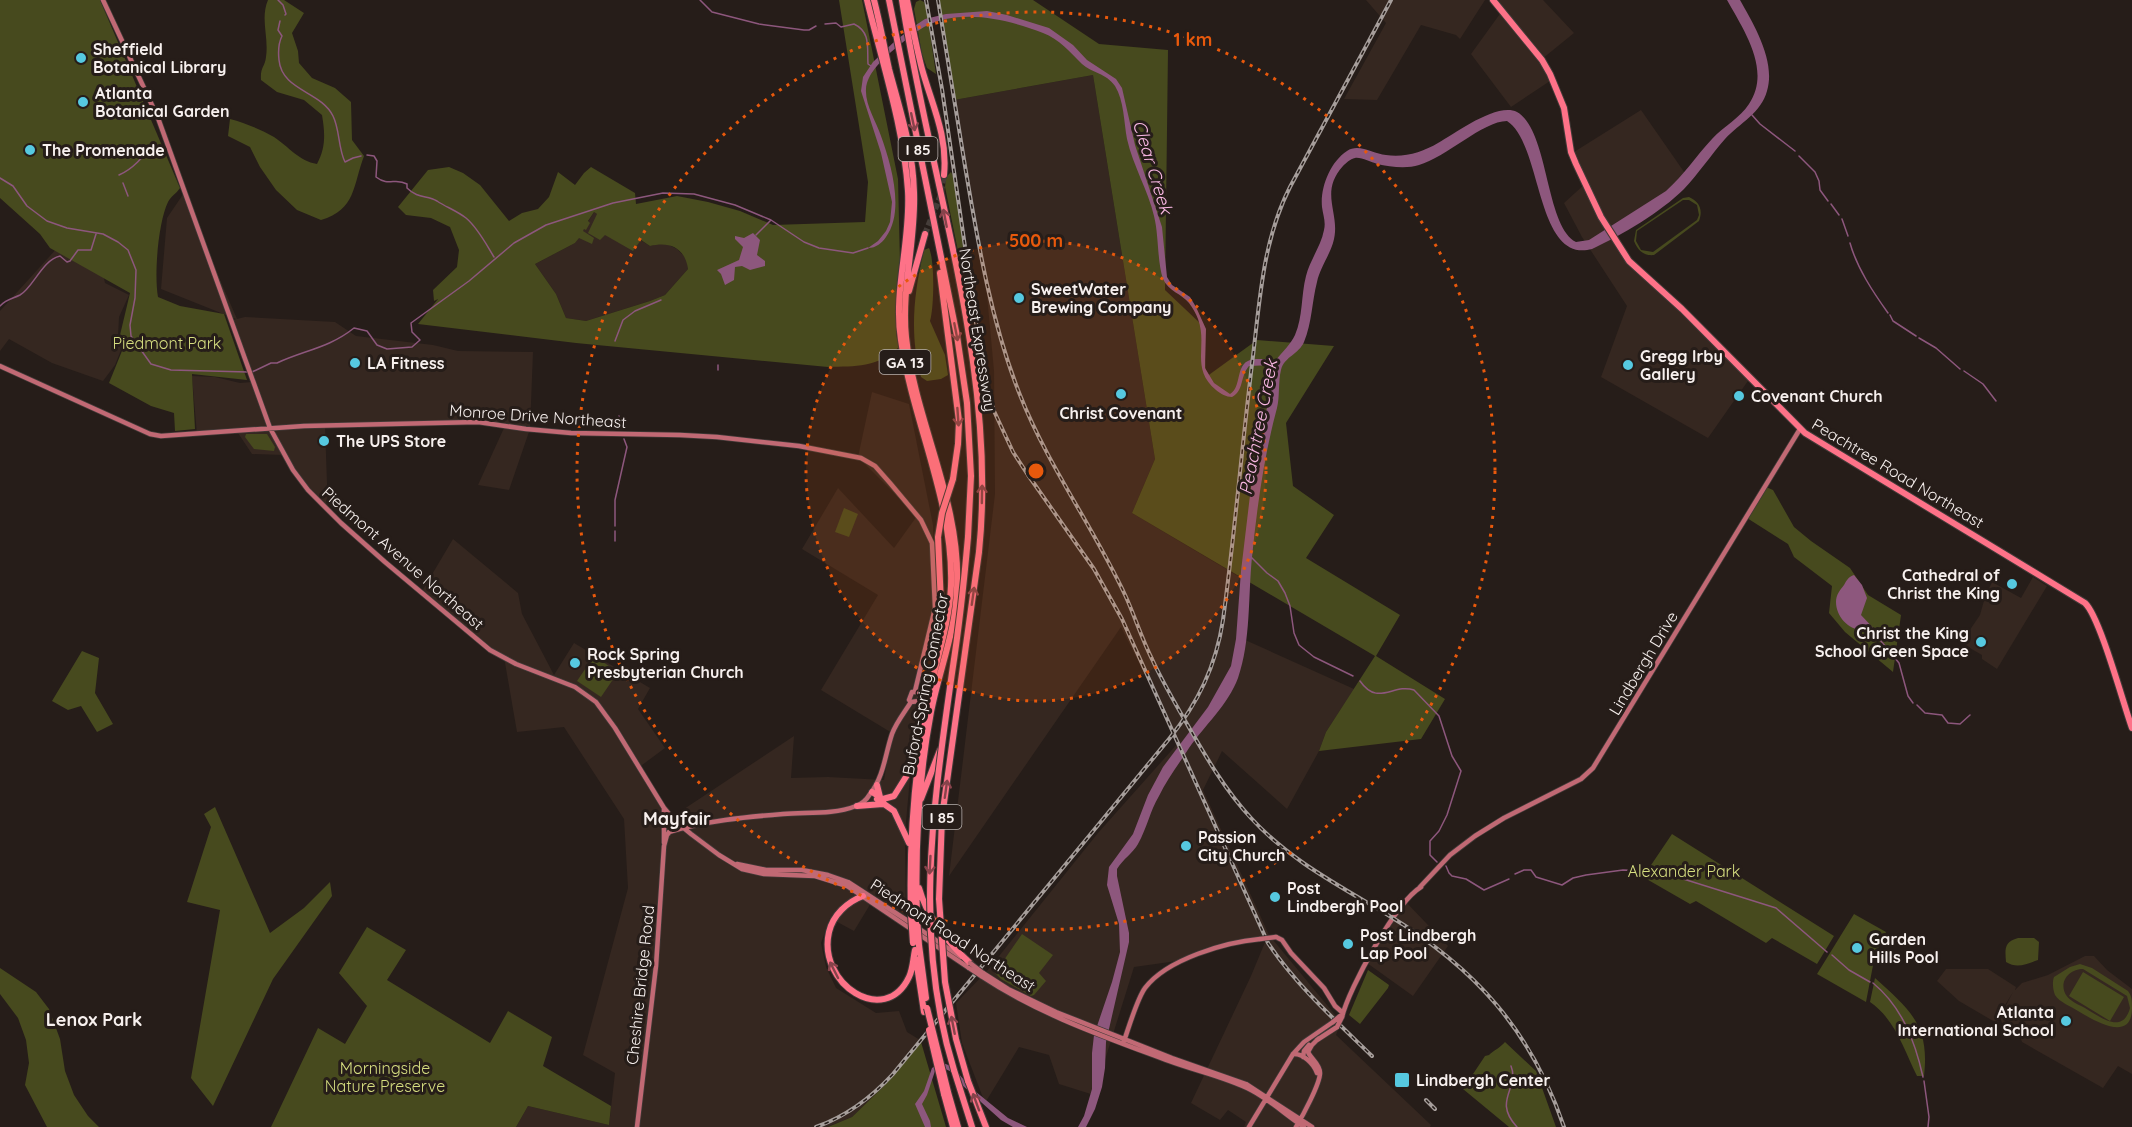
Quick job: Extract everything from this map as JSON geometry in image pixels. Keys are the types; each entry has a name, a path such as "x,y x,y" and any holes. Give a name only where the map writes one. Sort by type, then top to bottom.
{"highway":[{"name":"Buford-Spring Connector","path":"867,0 887,70 908,192 908,225 900,307 901,341 941,503 950,554 949,603 929,709 921,770 914,916"},
{"name":"Buford-Spring Connector","path":"874,0 880,41"},
{"name":"Northeast Expressway","path":"889,0 957,336 967,403 971,476 968,537 957,640 935,794 929,882 934,982 948,1050 971,1125"},
{"path":"902,0 915,53 943,134 944,174"},
{"path":"907,0 908,18"},
{"name":"Peachtree Road Northeast","path":"1493,0 1542,60 1556,85 1564,108 1571,152 1601,217 1629,261 1682,309 1800,429 2074,596 2091,610 2132,728"},
{"name":"Northeast Expressway","path":"915,53 976,380 982,469 979,552 942,818 939,899 942,960 954,1029 968,1081 985,1125"},
{"name":"Buford-Spring Connector","path":"887,70 910,145 914,177 915,209 905,335 909,360 946,496 955,541 957,587 952,631 932,692"},
{"path":"936,233 959,421 953,478 942,513 938,537 941,604 938,647 940,651"},
{"path":"906,306 925,234"},
{"path":"918,811 942,743 959,636 962,574 956,531 946,496"},
{"name":"Buford-Spring Connector","path":"929,709 921,740 914,793 911,849 914,916 916,946 926,1010 953,1127"},
{"path":"871,793 889,799 898,792 909,772 921,740"},
{"path":"877,785 880,797"},
{"path":"871,793 896,815 911,849"},
{"path":"857,806 884,804"},
{"path":"916,877 920,893 939,929 970,966"},
{"path":"863,896 850,902 840,912 830,929 827,940 832,969 841,982 853,992 867,998 881,999 891,996 903,987 910,977 916,946"},
{"name":"Buford-Spring Connector","path":"946,1093 958,1127"}],"main road":[{"name":"Piedmont Avenue Northeast","path":"103,0 158,117 270,428 293,470 308,490 349,531 497,654 516,664 570,684 596,702 664,808 678,823"},
{"name":"Monroe Drive Northeast","path":"0,366 156,436 270,428 478,422 571,433 702,436 805,447 861,458 875,466 924,524 932,543 935,608 915,691 909,695 911,702"},
{"name":"Lindbergh Drive","path":"1249,1127 1293,1054 1304,1042 1335,1024 1376,946 1404,901 1452,855 1488,828 1581,779 1593,768 1800,429"},
{"name":"Monroe Drive Northeast","path":"911,702 916,703 920,698 920,694 915,691"},
{"name":"Monroe Drive Northeast","path":"667,832 678,823 699,824 780,814 826,812 857,806 877,785 893,733 911,702"},
{"name":"Cheshire Bridge Road","path":"637,1127 656,965 663,842 667,832 664,808"},
{"path":"667,832 678,823"},
{"name":"Piedmont Road Northeast","path":"678,823 719,855 737,864 766,870 814,872 848,882 970,966"},
{"path":"695,837 699,824"},
{"name":"Piedmont Road Northeast","path":"737,864 742,869 764,874 804,874 822,877 847,886 982,974 1007,993 1037,1008 1245,1087 1267,1098 1304,1127"},
{"path":"1124,1041 1144,989 1154,978 1175,965 1207,951 1243,940 1276,937 1282,940 1324,988 1341,1015"},
{"path":"1299,1123 1320,1074 1318,1065 1308,1052 1311,1045 1335,1024"},
{"path":"1304,1057 1305,1049 1318,1039"},
{"path":"1293,1054 1304,1057 1315,1068 1319,1078"},
{"path":"1308,1104 1308,1119 1312,1126"},
{"name":"Piedmont Road Northeast","path":"1299,1123 1312,1126"}],"shaded area":[{"path":"1366,0 1485,0 1460,39 1456,35 1421,25 1377,100 1344,99 1386,23"},
{"path":"1493,0 1543,0 1574,33 1542,59 1553,79 1511,107 1471,54 1502,11"},
{"path":"1727,0 1740,0 1762,44 1769,68 1769,80 1764,99 1755,112 1725,139 1675,198 1641,222 1592,249 1573,249 1560,239 1550,221 1519,134 1507,121 1475,133 1419,165 1393,167 1355,158 1345,164 1336,176 1331,195 1335,223 1333,243 1318,277 1304,342 1299,350 1285,362 1280,375 1278,403 1268,444 1256,519 1247,634 1242,664 1234,688 1169,778 1138,844 1117,869 1129,942 1106,1042 1102,1087 1086,1127 1078,1127 1084,1116 1092,1089 1094,1035 1120,952 1119,924 1107,885 1109,867 1133,834 1148,795 1163,767 1208,707 1231,666 1236,639 1251,487 1260,433 1270,397 1273,365 1249,366 1238,391 1232,397 1220,393 1208,382 1202,365 1201,329 1197,317 1189,303 1168,287 1163,279 1154,216 1127,139 1118,92 1107,78 1086,67 1064,46 1043,33 1014,23 984,18 953,18 924,27 879,64 869,78 866,95 892,173 895,214 892,226 881,243 868,248 886,231 890,222 892,202 881,153 861,91 863,77 873,62 895,41 925,19 946,14 987,11 1049,28 1073,45 1087,60 1116,79 1122,88 1135,145 1162,227 1167,277 1172,285 1190,297 1196,307 1206,329 1205,368 1214,383 1230,394 1234,391 1245,363 1256,359 1276,360 1295,335 1306,276 1324,230 1322,200 1327,176 1347,151 1356,148 1393,156 1413,154 1488,115 1499,111 1517,112 1527,122 1535,138 1552,199 1566,233 1576,242 1589,240 1666,191 1712,139 1749,104 1758,77 1756,64 1753,50"},
{"path":"1093,75 1155,459 1132,513 1243,579 1243,639 1354,689 1326,732 1319,751 1287,809 1222,751 1203,790 1269,935 1341,1022 1336,1035 1431,1125 1430,1127 1244,1127 1246,1122 1228,1110 1220,1120 1191,1103 1268,935 1184,960 1134,967 1094,1095 1059,1084 1049,1055 1019,1047 985,1103 962,1043 956,1003 987,971 1098,833 1179,742 1121,627 949,876 995,494 994,371 984,263 954,100"},
{"path":"1641,110 1689,179 1610,230 1617,244 1645,275 1750,378 1708,438 1601,377 1627,306 1582,237 1564,203 1586,183 1574,152"},
{"path":"186,190 201,236 237,319 245,317 335,322 356,336 433,345 458,351 533,352 530,429 509,490 478,485 504,428 472,421 325,426 328,511 302,483 284,455 252,454 236,430 197,435 192,376 215,377 240,383 252,382 231,321 236,319 161,289 167,218"},
{"path":"594,212 650,246 663,242 677,249 687,259 688,269 665,295 586,321 566,318 556,294 535,264 575,243"},
{"path":"753,233 760,240 757,255 765,261 765,266 750,270 742,266 735,267 734,280 725,285 717,270 739,260 743,247 735,236 744,238"},
{"path":"59,246 102,269 105,283 129,295 119,317 118,337 125,340 115,365 103,381 52,363 9,339 0,351 0,311"},
{"path":"872,392 909,404 933,525 935,617 917,700 905,833 906,924 871,903 854,931 830,918 821,943 826,967 836,988 876,1013 899,1011 907,1032 920,1040 920,1044 883,1087 852,1117 828,1127 516,1127 528,1106 609,1125 615,1073 583,1055 628,888 624,819 564,727 517,732 504,657 478,642 421,593 453,539 518,593 522,614 554,675 574,643 650,688 638,709 665,748 638,768 672,817 794,736 791,778 884,780 892,733 821,690 878,595 802,549 838,488 894,548 917,516 858,457"},
{"path":"1854,575 1862,585 1867,598 1861,615 1877,632 1875,635 1868,629 1851,627 1839,614 1836,599 1838,593 1848,579"},
{"path":"2033,577 2047,586 1997,669 1982,659 1982,655 1961,643 1980,615 1992,582 2021,598"},
{"path":"1405,901 1448,946 1413,996 1367,963"},
{"name":"Atlanta International School","path":"2085,956 2094,956 2107,970 2132,989 2132,1074 2118,1066 2103,1088 2022,1042 2020,1036 2003,1026 2000,1017 2013,992 1999,1015 2000,1025 1959,1001 1937,981 1946,969 1988,969 2016,987 2015,990 2022,983 2048,975"},
{"path":"941,1062 953,1067 970,1087 1008,1118 1027,1127 1013,1127 1001,1120 962,1085 952,1072 943,1068 935,1071 922,1104 931,1127 925,1127 915,1104 924,1091 932,1068"}],"green space":[{"name":"Piedmont Park","path":"0,0 100,0 180,188 168,202 159,235 158,297 180,306 224,314 247,380 192,374 195,429 175,431 174,413 151,406 109,383 126,341 120,335 130,293 50,248 40,234 0,198"},
{"path":"268,0 284,0 304,13 292,33 299,63 312,78 335,88 351,102 352,140 364,156 352,195 347,203 332,216 321,220 297,210 276,190 250,147 228,136 230,119 269,134 299,157 311,162 317,164 322,152 324,134 322,115 304,100 277,92 261,80 266,57 265,14"},
{"path":"839,0 862,0 898,179 900,262 896,334 899,347 891,354 866,365 828,367 576,343 418,324 438,299 434,301 433,290 457,267 459,250 450,227 431,218 406,215 398,207 428,170 449,167 463,173 480,185 509,221 522,213 538,209 549,197 558,172 575,185 591,167 635,193 636,204 677,196 740,211 773,225 865,222 868,182","holes":["594,212 597,214 588,233 600,240 605,235 633,251 641,240 650,246 670,246 684,256 688,269 665,295 586,321 566,318 556,294 535,264 575,243 579,238 592,244 594,238 583,231 586,230 590,223 588,221"]},
{"path":"920,0 926,7 936,74 927,68 922,54 914,9 916,2"},
{"path":"939,0 1033,0 1099,44 1168,50 1165,290 1203,326 1206,377 1257,340 1334,346 1286,423 1293,486 1334,515 1306,558 1400,615 1376,656 1445,699 1421,739 1319,751 1326,732 1375,656 1132,513 1155,459 1093,75 954,100"},
{"path":"951,172 958,200 963,262 960,261 945,187 946,177"},
{"path":"1689,197 1698,204 1701,213 1699,221 1654,255 1647,255 1637,248 1634,241 1636,230 1683,198","holes":["1683,200 1689,200 1697,205 1699,215 1697,220 1653,252 1641,250 1636,241 1637,231"]},
{"path":"929,248 933,284 930,321 945,355 948,375 941,379 927,381 921,377 917,361 914,314 924,250"},
{"path":"246,434 267,434 275,447 274,451 254,449 245,437"},
{"path":"1766,487 1773,490 1794,527 1850,568 1868,595 1901,615 1893,672 1845,632 1829,613 1832,586 1794,557 1788,544 1747,518"},
{"path":"844,508 858,514 849,537 835,532"},
{"path":"82,651 99,658 95,693 113,724 97,732 81,706 68,710 52,701"},
{"path":"594,656 618,672 601,697 577,681"},
{"path":"215,807 270,933 304,908 330,882 332,896 273,979 213,1106 191,1078 220,910 187,902 211,827 204,814"},
{"name":"Alexander Park","path":"1672,834 1834,936 1817,964 1772,938 1766,943 1696,901 1690,904 1643,877"},
{"path":"1854,914 1886,932 1875,955 1866,1002 1817,974"},
{"name":"Morningside Nature Preserve","path":"367,927 406,950 387,980 490,1043 508,1011 552,1037 543,1066 611,1106 609,1125 528,1106 516,1127 271,1127 318,1028 345,1044 367,1006 339,973"},
{"path":"1022,934 1053,955 1039,973 1046,981 1031,996 1001,979 995,973"},
{"path":"2018,938 2034,938 2039,942 2038,960 2018,965 2006,962 2006,947"},
{"path":"2080,964 2092,968 2128,991 2132,999 2132,1008 2126,1025 2119,1027 2102,1023 2057,998 2053,988 2054,977","holes":["2083,969 2127,996 2130,1008 2127,1016 2122,1021 2110,1022 2075,1003 2066,995 2063,985 2070,974"]},
{"path":"0,968 36,992 49,1009 60,1039 65,1071 74,1095 88,1116 99,1127 47,1127 25,1085 29,1063 26,1040 18,1018 0,994"},
{"path":"1368,970 1389,985 1360,1024 1349,1015"},
{"path":"2083,972 2124,997 2110,1021 2069,996"},
{"path":"1875,978 1915,1020 1924,1044 1924,1076 1917,1076 1892,1026 1879,1009 1870,1002"},
{"path":"921,1042 946,1127 828,1127 852,1117 883,1087"},
{"path":"1505,1042 1536,1071 1556,1127 1509,1127 1463,1089 1485,1056"}],"waterway":[{"path":"278,0 283,5 285,15"},
{"path":"700,0 712,12 759,24 804,30 816,26"},
{"path":"280,21 278,30 282,36 278,54 282,70 294,85 320,101 333,116 345,162 361,156"},
{"path":"825,24 836,23 841,27 854,24 859,27 866,36 868,64 871,66"},
{"path":"1752,115 1795,151"},
{"path":"119,175 133,166 152,145"},
{"path":"367,155 374,156 377,161 376,177 385,181 403,182 415,194 433,199 466,218 478,231 494,257"},
{"path":"1799,156 1815,172 1820,190 1828,201"},
{"path":"0,178 13,186 27,206 47,221 67,228 103,234 128,250 136,270 135,298 130,325 131,336 151,364 171,370 248,372"},
{"path":"123,183 128,196"},
{"path":"252,372 326,344 354,328 367,331 377,345 387,349 412,347 420,340 412,332 411,323 469,281 514,243 546,225 613,203 663,193 694,194 735,205 771,220 804,242 819,248 853,253 868,248"},
{"path":"1831,204 1839,215"},
{"path":"1842,219 1848,236"},
{"path":"756,235 771,220"},
{"path":"0,306 25,291 43,268 54,259 60,256 67,262 78,250 91,250 96,234"},
{"path":"1850,243 1861,271 1888,313"},
{"path":"615,341 623,320 635,311 661,300"},
{"path":"1890,315 1893,321 1916,336"},
{"path":"1919,338 1936,348 1960,369"},
{"path":"718,365 718,370"},
{"path":"1964,371 1983,384 1996,401"},
{"path":"619,416 621,429"},
{"path":"615,526 615,500 627,447 624,439"},
{"path":"615,531 615,541"},
{"path":"1251,557 1278,581 1285,593 1299,645 1314,657 1353,676"},
{"path":"1876,635 1899,663 1908,696 1913,703"},
{"path":"1360,681 1373,692 1414,690 1439,716 1452,756 1461,771 1447,815 1439,831 1430,841 1430,855 1437,862"},
{"path":"1917,705 1925,713 1942,715 1948,723 1960,724 1970,715"},
{"path":"1446,866 1452,876 1466,879 1484,890 1509,879"},
{"path":"1515,874 1531,870 1536,877 1562,885 1573,878 1623,870 1646,871 1677,877 1776,908 1827,952"},
{"path":"1832,955 1849,970 1870,982"},
{"path":"1873,983 1892,1003 1906,1026 1916,1050 1923,1077"},
{"path":"1511,1066 1513,1074 1506,1102 1510,1118 1517,1127"},
{"path":"1924,1081 1929,1117 1928,1127"}],"tunnel":[{"path":"925,234 940,197 944,175"}],"railway":[{"path":"926,0 942,89 984,377 994,411 1013,452 1094,569 1122,619 1268,943 1304,988 1372,1056"},
{"path":"938,0 980,253 993,311 1010,367 1031,421 1113,571 1148,651 1169,692 1224,785 1266,833 1298,860 1419,935 1448,957 1496,1004 1517,1031 1535,1060 1551,1092 1564,1127"},
{"path":"816,1127 858,1105 893,1074 1169,739 1197,698 1216,653 1223,620 1249,389 1268,248 1290,187 1391,0"},
{"path":"1426,1100 1435,1109"}],"place":[{"name":"Sheffield Botanical Library","path":"81,58"},
{"name":"Atlanta Botanical Garden","path":"83,102"},
{"name":"The Promenade","path":"30,150"},
{"name":"SweetWater Brewing Company","path":"1019,298"},
{"name":"LA Fitness","path":"355,363"},
{"name":"Gregg Irby Gallery","path":"1628,365"},
{"name":"Christ Covenant","path":"1121,394"},
{"name":"Covenant Church","path":"1739,396"},
{"name":"The UPS Store","path":"324,441"},
{"name":"Cathedral of Christ the King","path":"2012,584"},
{"name":"Christ the King School Green Space","path":"1981,642"},
{"name":"Rock Spring Presbyterian Church","path":"575,663"},
{"name":"Passion City Church","path":"1186,846"},
{"name":"Post Lindbergh Pool","path":"1275,897"},
{"name":"Post Lindbergh Lap Pool","path":"1348,944"},
{"name":"Garden Hills Pool","path":"1857,948"},
{"name":"Atlanta International School","path":"2066,1021"},
{"name":"Lindbergh Center","path":"1402,1080"}],"district":[{"name":"Mayfair","path":"677,818"},
{"name":"Lenox Park","path":"94,1019"}],"water label":[{"name":"Clear Creek","path":"1153,167"},
{"name":"Peachtree Creek","path":"1258,427"}]}
